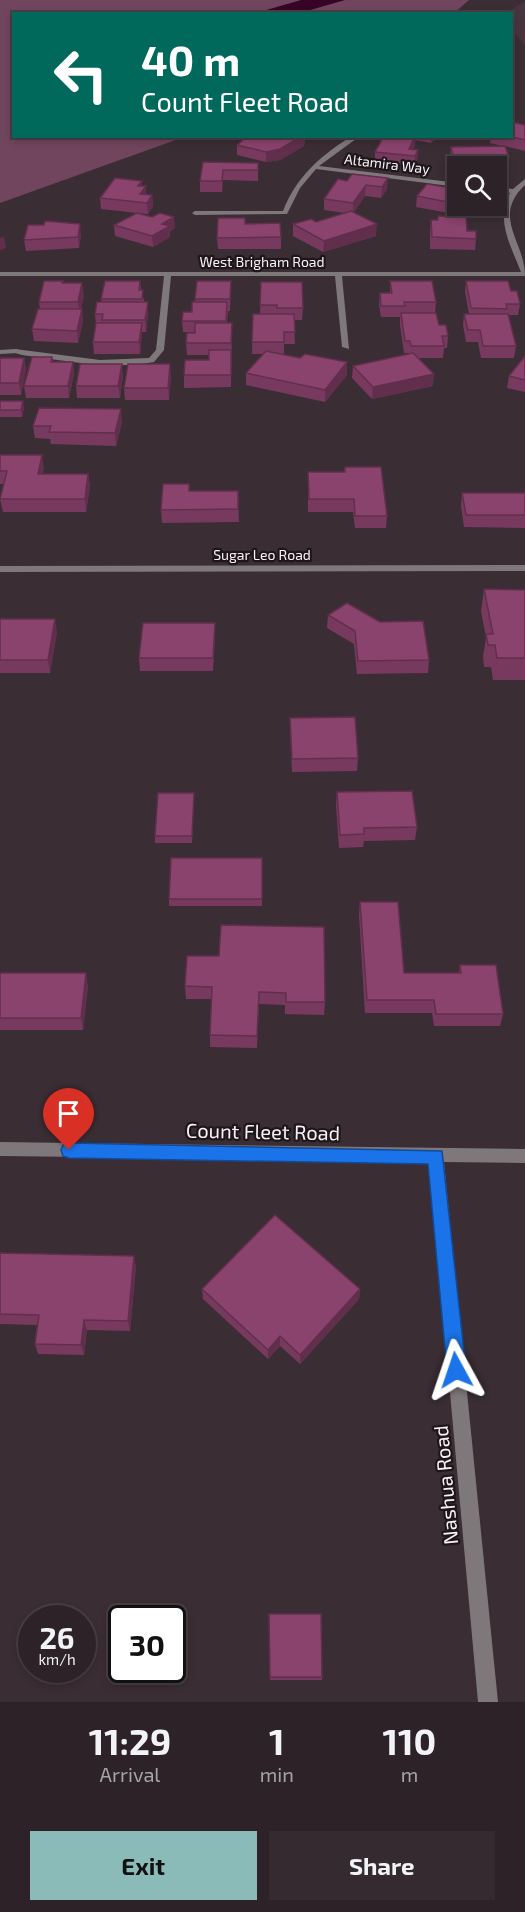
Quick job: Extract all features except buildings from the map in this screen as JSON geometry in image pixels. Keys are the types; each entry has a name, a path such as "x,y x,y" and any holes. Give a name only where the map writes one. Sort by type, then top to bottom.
{"street":[{"path":"195,213 285,213 293,190 313,167 354,138"},
{"name":"Altamira Way","path":"313,167 447,184"},
{"path":"525,181 511,191 504,215 525,273"},
{"path":"507,190 511,191"},
{"name":"West Brigham Road","path":"0,274 525,273"},
{"path":"0,352 15,351 91,363 129,364 151,360 160,350 168,274"},
{"path":"338,274 346,347"},
{"name":"Sugar Leo Road","path":"0,569 525,568"},
{"name":"Count Fleet Road","path":"0,1149 525,1156"},
{"name":"Nashua Road","path":"436,1156 488,1702"}],"shaded area":[{"path":"0,0 469,0 455,12 12,12 12,138 181,138 0,203"},
{"path":"301,0 345,0 303,12 259,12"},
{"path":"525,1 525,45 513,32 513,12 508,12"}],"route":[{"path":"69,1150 436,1156 456,1370"}]}
